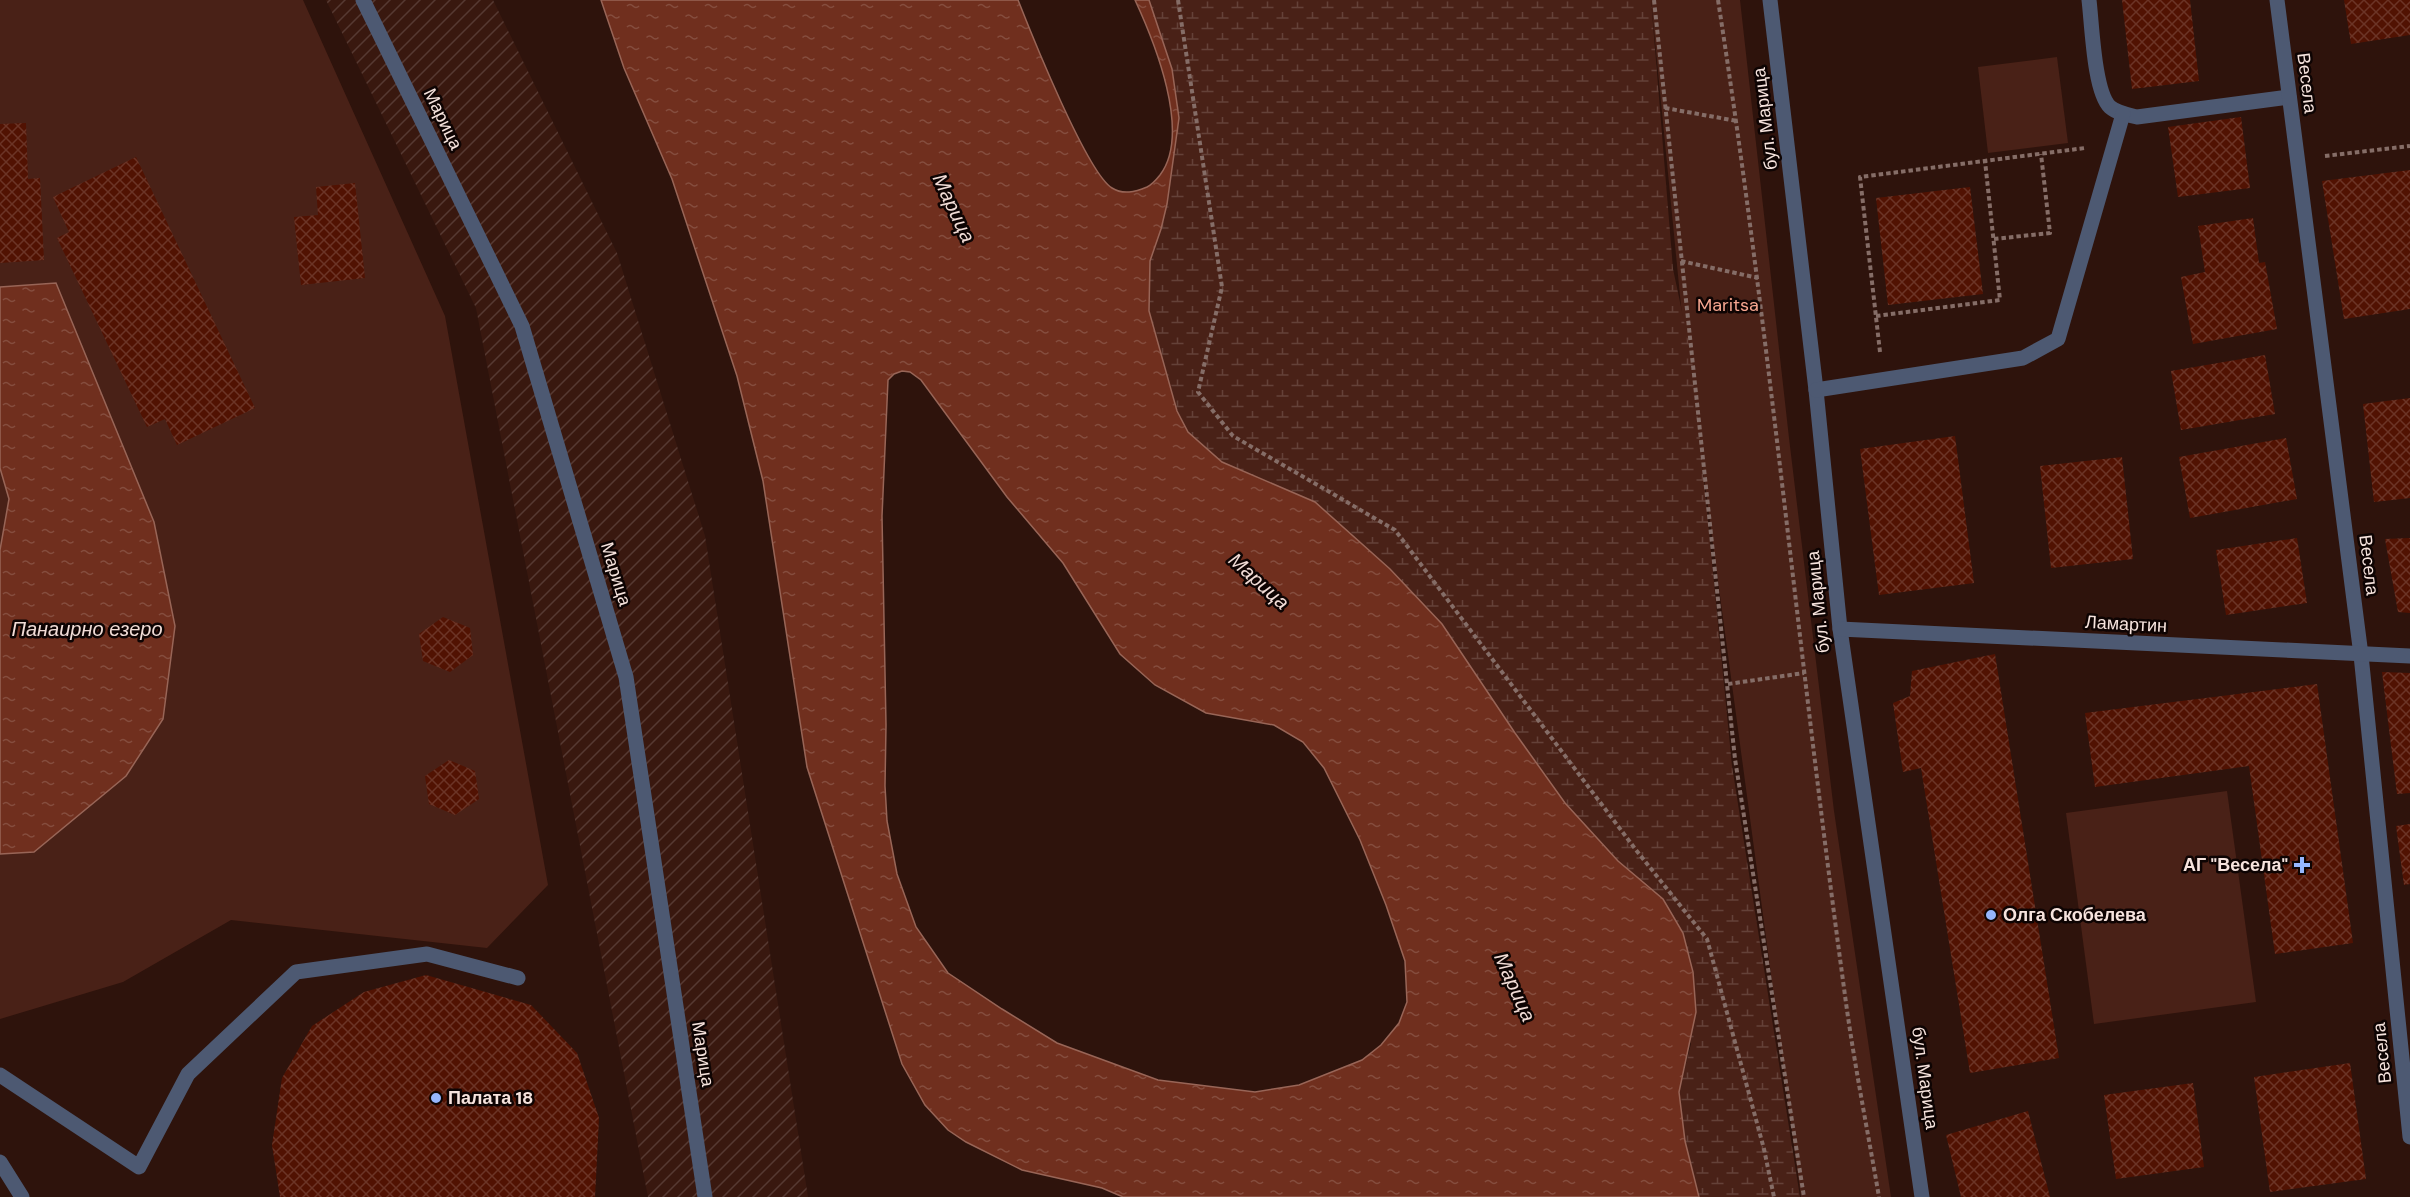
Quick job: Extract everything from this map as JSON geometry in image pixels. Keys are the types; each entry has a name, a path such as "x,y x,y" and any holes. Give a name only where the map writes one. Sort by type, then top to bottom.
{"street":[{"name":"Марица","path":"363,0 522,326 626,676 705,1197"},
{"name":"бул. Марица","path":"1770,0 1816,390 1840,629 1922,1197"},
{"path":"2089,0 2102,94 2110,107 2123,114 2137,117 2289,97"},
{"name":"Весела","path":"2277,0 2361,655 2410,1137"},
{"path":"1816,390 2023,358 2058,339 2123,114"},
{"name":"Ламартин","path":"1840,629 2410,656"},
{"path":"0,1075 139,1167 188,1074 296,972 427,954 518,978"},
{"path":"0,1162 22,1197"}],"path":[{"path":"1178,0 1222,287 1198,392 1233,436 1395,530 1636,850 1707,939 1774,1197"},
{"path":"1654,0 1680,261 1737,771 1803,1197"},
{"path":"1718,0 1758,278 1844,991 1879,1197"},
{"path":"1665,108 1737,121"},
{"path":"1883,380 1860,177 2115,144"},
{"path":"2298,160 2410,146"},
{"path":"1994,239 2050,233 2041,154"},
{"path":"1876,316 2000,300 1985,160"},
{"path":"1680,261 1758,278"},
{"path":"1728,684 1804,673"}],"shaded area":[{"path":"326,0 493,0 617,253 705,536 808,1197 648,1197 476,308"}],"green space":[{"path":"0,0 303,0 445,316 548,885 487,948 231,920 123,982 0,1019"},
{"path":"1149,0 1651,0 1673,269 1692,359 1732,766 1800,1197 1699,1197 1685,1141 1679,1091 1691,1044 1663,899 1618,861 1565,803 1442,624 1390,569 1315,502 1222,462 1188,432 1177,411 1149,311 1150,261 1167,204 1179,118"},
{"name":"Maritsa","path":"1651,0 1740,0 1834,811 1891,1197 1801,1197 1681,306"},
{"path":"2057,57 2068,143 1988,153 1978,67"},
{"path":"2227,791 2256,1002 2094,1024 2066,813"}],"water":[{"path":"601,0 1018,0 1060,101 1089,157 1101,177 1112,188 1120,192 1129,192 1147,187 1160,175 1169,157 1172,136 1167,87 1160,62 1135,0 1149,0 1172,69 1179,118 1167,204 1150,261 1149,311 1177,411 1188,432 1222,462 1315,502 1390,569 1442,624 1565,803 1618,861 1663,899 1683,933 1693,972 1696,1012 1679,1092 1685,1141 1699,1197 1123,1197 1102,1188 1022,1170 966,1142 948,1130 925,1105 902,1064 807,767 763,481 737,376 672,179 624,68","holes":["902,371 910,372 921,380 1007,497 1063,563 1120,654 1155,685 1206,713 1274,725 1303,742 1324,768 1360,840 1405,961 1407,1002 1399,1023 1381,1045 1362,1060 1299,1085 1255,1092 1158,1080 1057,1043 1002,1009 948,973 916,927 897,874 887,821 882,516 888,380 894,374"]},
{"name":"Панаирно езеро","path":"56,283 154,522 175,626 163,719 126,776 34,852 0,854 0,550 9,499 0,468 0,287"}],"building":[{"path":"2122,0 2190,0 2199,81 2132,89"},
{"path":"2344,0 2410,0 2410,35 2351,44"},
{"path":"2241,117 2250,188 2178,197 2168,127"},
{"path":"26,123 28,179 40,178 44,260 0,263 0,124"},
{"path":"136,157 255,408 177,445 165,419 147,427 57,238 69,232 53,197"},
{"path":"2410,170 2410,309 2344,319 2322,181"},
{"path":"355,183 365,278 301,285 294,217 318,215 316,187"},
{"path":"1970,187 1983,294 1888,305 1876,198"},
{"path":"2253,218 2259,263 2265,262 2277,329 2193,344 2181,277 2205,272 2198,226"},
{"path":"2265,355 2275,414 2181,430 2171,371"},
{"path":"2410,398 2410,498 2374,502 2363,404"},
{"path":"1955,436 1974,583 1879,595 1860,449"},
{"path":"2286,438 2297,499 2190,518 2179,457"},
{"path":"2122,457 2133,559 2051,568 2040,466"},
{"path":"2297,538 2307,603 2226,615 2216,550"},
{"path":"2410,538 2410,613 2398,612 2385,539"},
{"path":"443,617 470,628 473,655 450,672 423,661 419,634"},
{"name":"Олга Скобелева","path":"1995,654 2059,1058 1970,1073 1921,768 1903,772 1893,703 1910,696 1912,671"},
{"path":"2382,672 2410,673 2410,793 2397,794"},
{"name":"АГ \"Весела\"","path":"2317,684 2353,943 2275,954 2249,766 2095,787 2085,713"},
{"path":"449,760 475,771 479,799 455,815 429,804 425,776"},
{"path":"2410,824 2410,884 2404,885 2396,826"},
{"name":"Палата 18","path":"426,975 531,1005 577,1053 599,1118 595,1197 280,1197 272,1145 282,1078 312,1026 364,992"},
{"path":"2350,1063 2366,1179 2270,1192 2254,1077"},
{"path":"2193,1083 2204,1167 2116,1179 2104,1095"},
{"path":"2028,1111 2050,1197 1961,1197 1946,1135"}],"place":[{"name":"АГ \"Весела\"","path":"2302,865"},
{"name":"Олга Скобелева","path":"1991,915"},
{"name":"Палата 18","path":"436,1098"}]}
